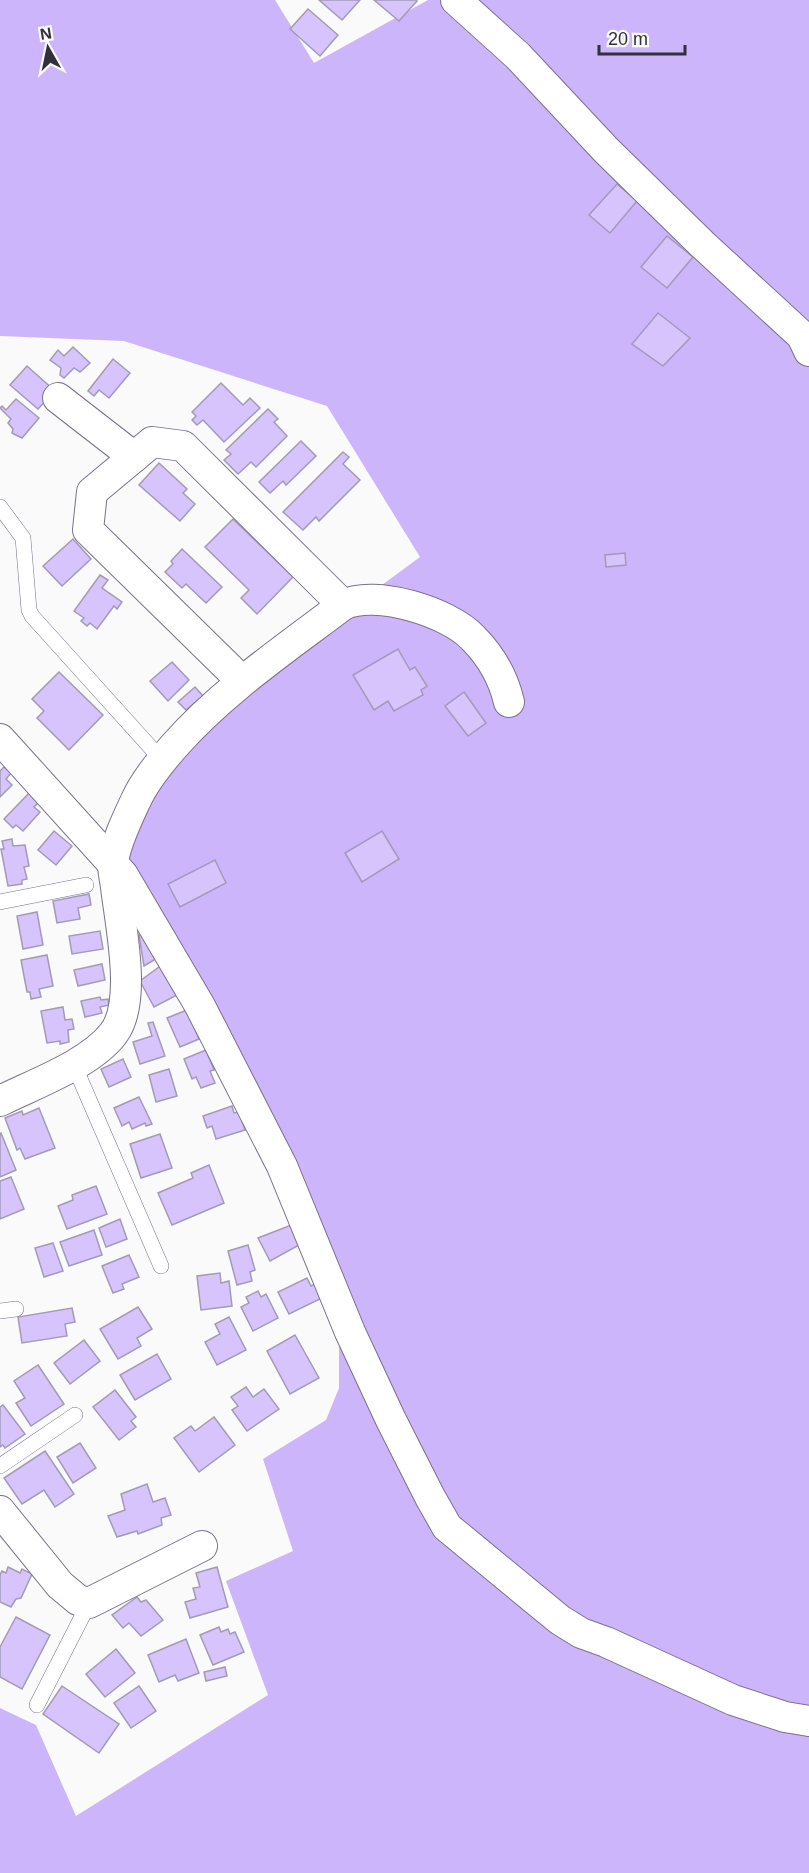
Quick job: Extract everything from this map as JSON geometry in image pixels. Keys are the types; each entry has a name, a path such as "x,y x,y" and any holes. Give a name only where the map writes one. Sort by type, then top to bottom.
{"street":[{"path":"456,0 518,56 606,150 702,244 802,336 809,351"},
{"path":"58,398 134,457"},
{"path":"242,681 88,530 92,492 152,442 183,446 343,605"},
{"path":"0,1101 74,1065 114,1034 121,1021 126,975 113,864 122,831 137,797 162,760 195,723 242,681 343,605 352,601 385,600 412,606 450,620 472,637 499,670 510,702"},
{"path":"0,739 123,875 200,1006 282,1166 350,1332 391,1420 447,1527 560,1620 581,1633 606,1642 733,1700 785,1717 809,1721"},
{"path":"0,1511 60,1585 78,1600 89,1603 202,1546"}],"lane":[{"path":"0,507 23,538 29,610 32,616 162,760"},
{"path":"0,902 86,885"},
{"path":"74,1065 160,1266"},
{"path":"0,1311 16,1309"},
{"path":"0,1466 75,1415"},
{"path":"37,1705 89,1603"}],"shaded area":[{"path":"0,0 275,0 314,63 428,0 809,0 809,1873 0,1873 0,1708 36,1725 76,1816 268,1695 226,1581 293,1551 263,1459 326,1420 339,1388 339,1338 268,1109 129,881 129,818 187,737 291,652 420,557 327,406 124,341 0,336"}],"building":[{"path":"319,0 360,0 342,20"},
{"path":"374,0 416,0 417,1 399,21"},
{"path":"308,9 338,35 320,56 290,29"},
{"path":"617,184 637,201 610,233 589,215"},
{"path":"667,236 693,257 667,288 641,267"},
{"path":"658,313 690,338 663,366 632,344"},
{"path":"73,347 90,363 80,372 74,368 64,378 60,375 61,368 50,360 58,350 64,356"},
{"path":"113,359 130,373 109,398 99,390 94,396 88,391"},
{"path":"27,366 55,391 38,409 10,385"},
{"path":"221,383 243,405 250,398 260,408 224,442 203,420 197,425 192,420 196,416 192,412"},
{"path":"16,399 39,418 22,438 12,433 13,429 8,423 11,419 0,408 2,406 6,410"},
{"path":"268,409 278,419 274,422 287,436 256,467 251,462 238,474 224,460 231,454 226,450"},
{"path":"301,441 316,456 286,485 283,481 270,493 259,482"},
{"path":"343,452 349,457 343,464 360,480 319,521 316,517 303,530 283,512"},
{"path":"159,463 187,489 183,493 195,504 180,521 139,485"},
{"path":"233,519 293,577 257,614 241,598 249,590 205,547"},
{"path":"73,539 91,559 62,586 43,566"},
{"path":"182,549 222,587 206,603 186,584 182,588 165,572"},
{"path":"625,553 626,565 606,567 605,555"},
{"path":"100,575 108,580 102,588 122,602 117,609 114,606 97,629 90,623 87,626 81,621 84,618 74,611"},
{"path":"398,649 410,670 415,667 427,686 421,690 423,695 394,711 388,701 374,710 353,675"},
{"path":"172,662 189,680 168,701 150,681"},
{"path":"59,672 103,715 69,750 37,718 44,711 32,699"},
{"path":"195,687 203,696 186,710 178,702"},
{"path":"464,692 486,723 468,736 445,706"},
{"path":"4,767 11,773 6,779 12,785 0,797 0,771"},
{"path":"31,791 41,800 34,807 40,812 23,831 16,825 13,828 4,819"},
{"path":"54,831 72,846 56,865 38,850"},
{"path":"382,831 399,859 362,882 345,853"},
{"path":"12,839 13,846 25,845 29,866 24,867 27,879 22,880 22,884 8,886 1,849 4,849 2,841"},
{"path":"215,860 226,883 180,907 168,884"},
{"path":"89,894 91,905 78,908 80,919 57,923 53,901"},
{"path":"37,912 43,945 23,949 17,916"},
{"path":"100,931 103,949 72,954 69,936"},
{"path":"145,934 159,957 144,966 139,935"},
{"path":"47,955 53,986 39,989 41,997 31,999 30,992 27,992 21,960"},
{"path":"102,964 105,980 78,986 74,970"},
{"path":"163,964 179,994 154,1007 140,981"},
{"path":"100,997 101,1000 108,999 109,1005 100,1007 102,1013 85,1017 81,1001"},
{"path":"63,1007 65,1020 72,1019 74,1029 68,1030 69,1042 47,1043 41,1011"},
{"path":"187,1010 199,1039 180,1047 167,1018"},
{"path":"153,1022 165,1056 140,1064 133,1042 152,1036 148,1023"},
{"path":"206,1050 214,1070 210,1071 215,1083 201,1088 196,1077 192,1079 184,1059"},
{"path":"123,1059 131,1077 109,1087 101,1069"},
{"path":"169,1069 177,1096 156,1102 149,1075"},
{"path":"139,1097 152,1124 146,1126 145,1123 132,1129 129,1122 122,1126 114,1108"},
{"path":"232,1106 234,1113 239,1112 245,1130 216,1139 212,1126 207,1128 203,1116"},
{"path":"39,1108 55,1148 25,1159 20,1148 17,1150 5,1118 22,1111 23,1115"},
{"path":"0,1134 16,1170 0,1177"},
{"path":"160,1134 172,1168 141,1178 130,1144"},
{"path":"209,1165 224,1203 172,1225 158,1193 193,1178 191,1173"},
{"path":"11,1177 24,1209 0,1219 0,1181"},
{"path":"96,1186 107,1214 67,1229 58,1206 73,1200 72,1195"},
{"path":"120,1219 127,1239 106,1247 99,1228"},
{"path":"294,1224 301,1244 270,1261 258,1238"},
{"path":"94,1230 102,1255 69,1266 60,1242"},
{"path":"53,1243 63,1271 44,1277 35,1248"},
{"path":"248,1245 255,1270 250,1272 252,1281 237,1285 228,1251"},
{"path":"129,1255 139,1277 122,1284 124,1289 113,1293 102,1266"},
{"path":"220,1273 221,1283 229,1281 232,1306 201,1310 197,1276"},
{"path":"307,1278 311,1286 317,1283 324,1297 289,1314 278,1292"},
{"path":"258,1291 261,1297 266,1294 278,1318 253,1331 241,1307 249,1303 246,1297"},
{"path":"138,1307 152,1329 137,1338 141,1346 118,1359 100,1329"},
{"path":"72,1308 75,1322 65,1324 67,1336 22,1343 18,1317"},
{"path":"229,1317 246,1350 217,1365 205,1342 220,1334 215,1324"},
{"path":"295,1335 319,1378 290,1394 267,1351"},
{"path":"84,1340 100,1361 70,1384 54,1363"},
{"path":"157,1354 171,1379 135,1400 120,1375"},
{"path":"38,1365 64,1404 31,1426 16,1403 25,1398 14,1381"},
{"path":"246,1387 253,1397 264,1389 279,1409 247,1431 232,1410 238,1406 231,1397"},
{"path":"115,1390 136,1417 131,1421 136,1427 119,1440 93,1407"},
{"path":"3,1405 25,1434 5,1448 3,1445 0,1447 0,1407"},
{"path":"214,1417 235,1445 199,1472 174,1438 191,1426 195,1431"},
{"path":"80,1443 96,1468 73,1483 57,1457"},
{"path":"45,1451 74,1494 55,1507 44,1490 22,1504 4,1478"},
{"path":"147,1484 153,1502 165,1498 171,1515 161,1518 162,1525 138,1534 137,1531 117,1537 108,1516 125,1510 121,1494"},
{"path":"8,1567 20,1573 22,1569 32,1574 21,1598 16,1599 11,1607 0,1602 0,1575 2,1571 6,1573"},
{"path":"217,1567 228,1607 190,1618 185,1602 196,1599 193,1588 200,1587 196,1573"},
{"path":"137,1597 141,1602 146,1600 163,1620 141,1636 129,1623 123,1628 112,1615"},
{"path":"16,1617 50,1635 22,1689 0,1677 0,1647"},
{"path":"219,1627 221,1632 228,1629 230,1634 235,1632 244,1652 213,1665 200,1635"},
{"path":"186,1639 199,1673 178,1681 175,1675 159,1682 148,1655"},
{"path":"116,1649 135,1673 105,1697 86,1674"},
{"path":"225,1667 227,1676 206,1681 204,1672"},
{"path":"62,1686 119,1724 99,1753 43,1714"},
{"path":"139,1686 156,1711 131,1728 114,1703"}]}
